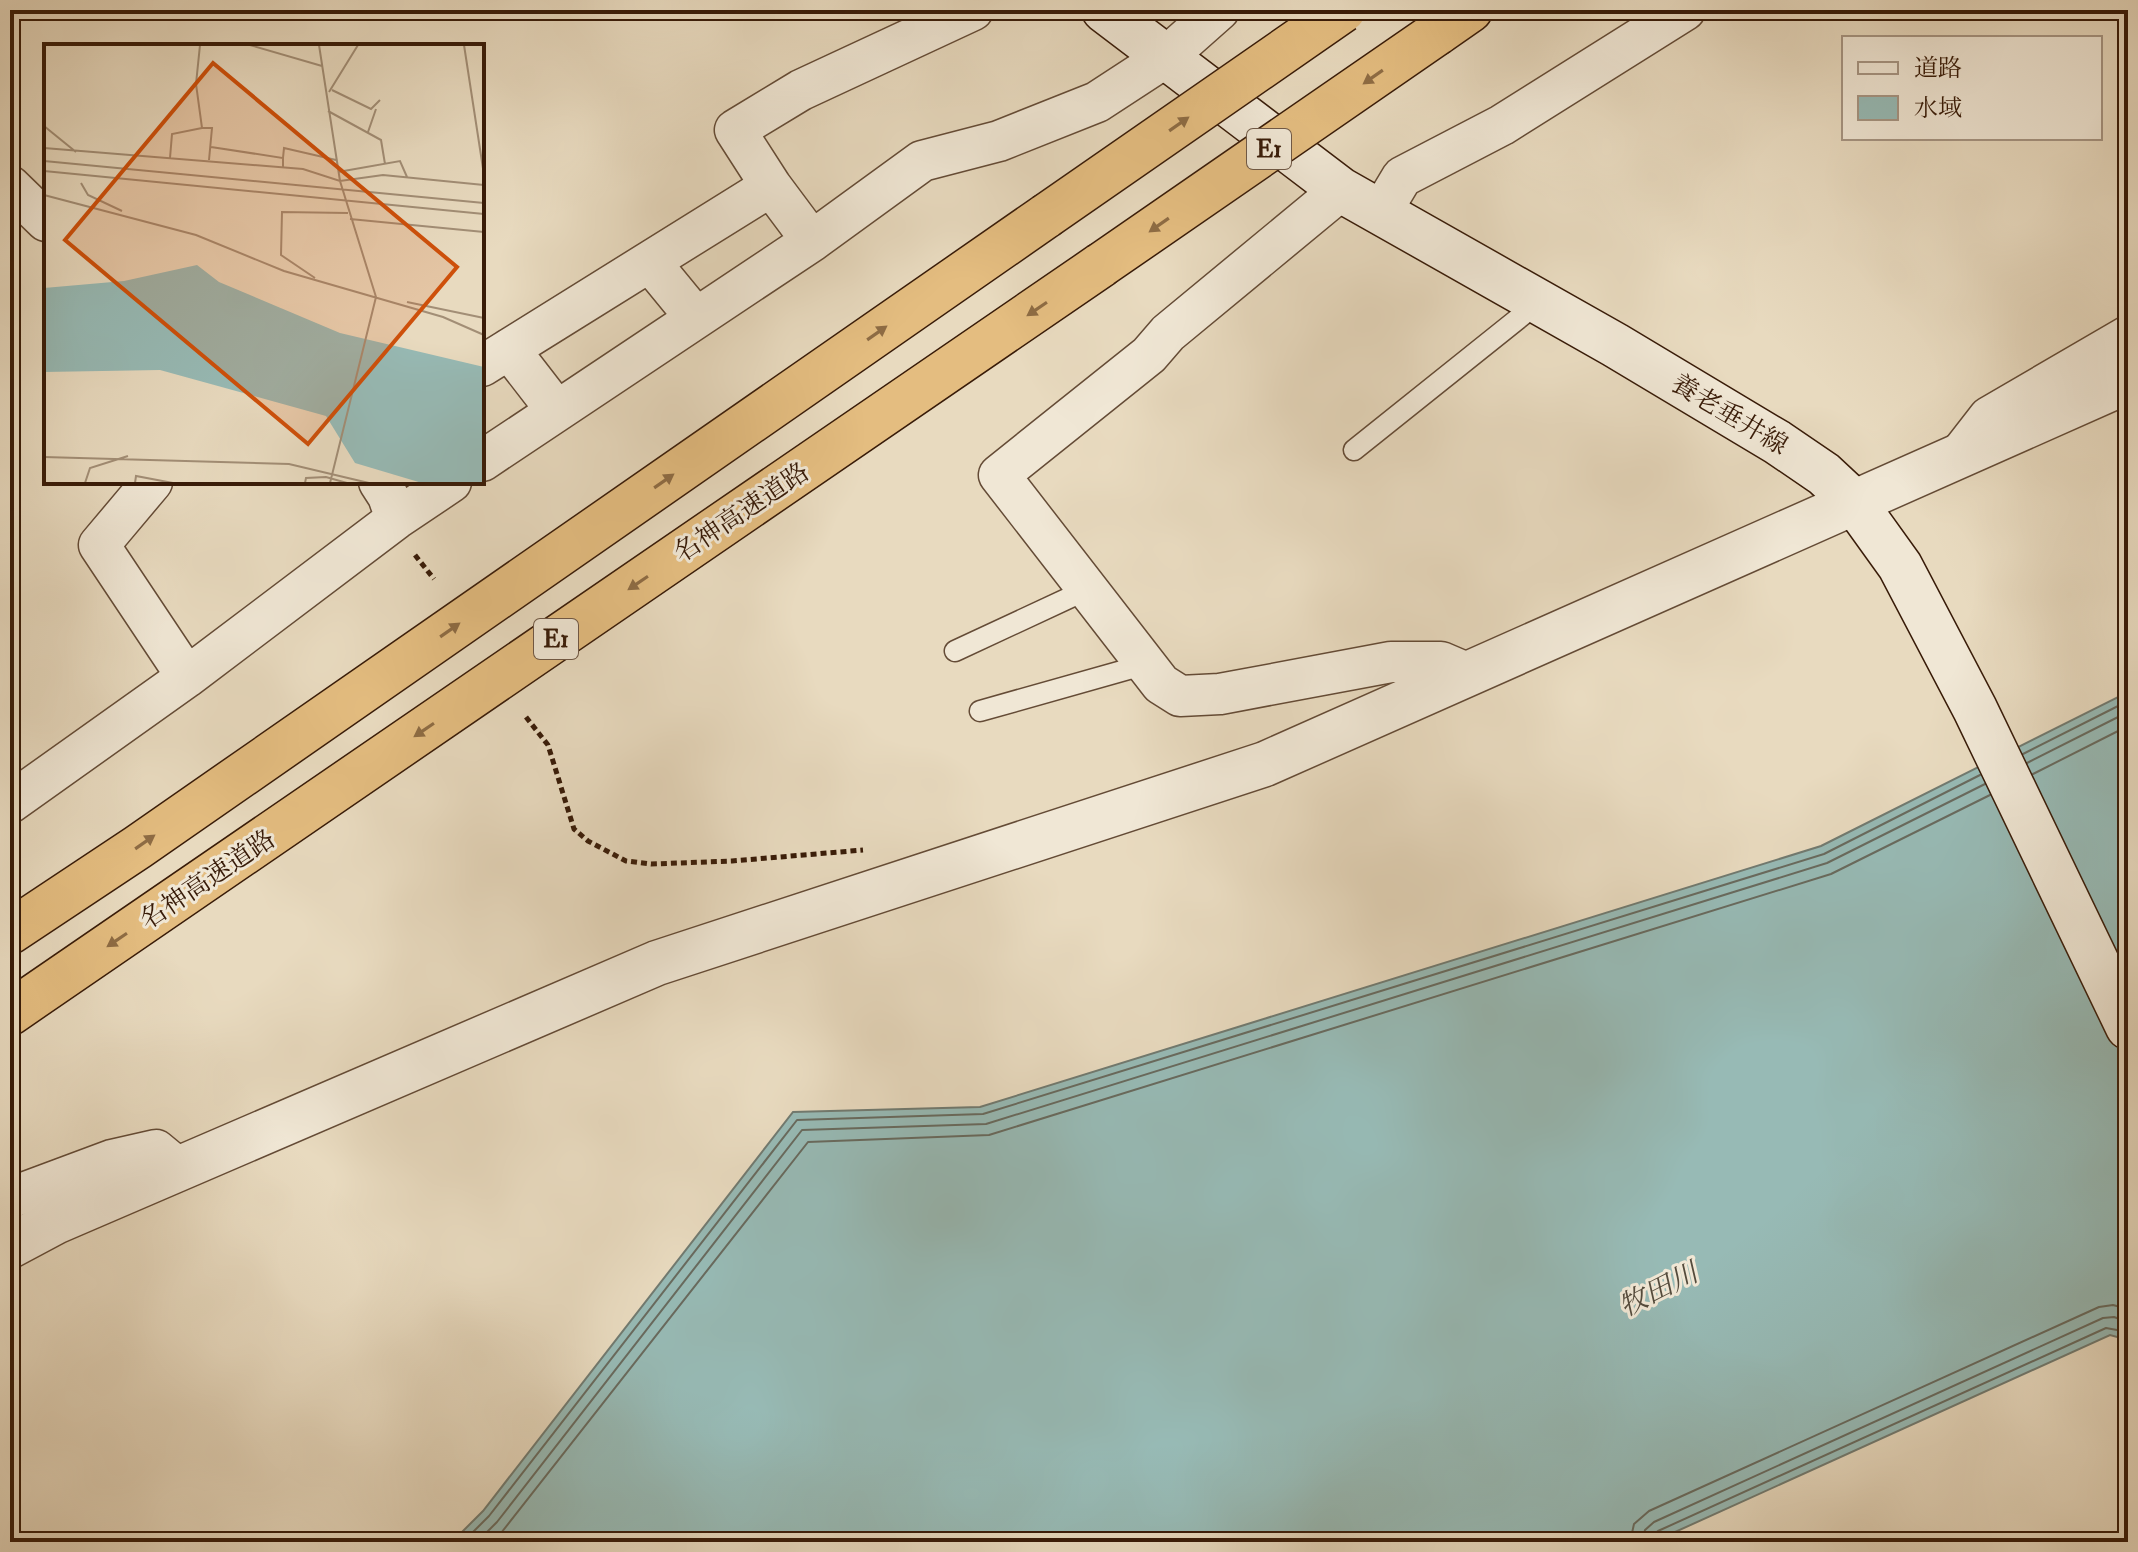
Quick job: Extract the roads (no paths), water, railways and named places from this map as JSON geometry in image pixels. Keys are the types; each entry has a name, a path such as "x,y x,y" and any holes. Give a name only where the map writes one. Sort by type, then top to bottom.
{"highway":[{"name":"E1","path":"10,932 138,847 1343,10"},
{"name":"名神高速道路","path":"10,1013 1454,22"}],"street":[{"path":"812,241 735,130 801,90 973,10"},
{"path":"484,460 812,241 922,161 999,141 1097,102 1166,57 1219,10"},
{"path":"1381,212 1402,177 1502,125 1685,10"},
{"name":"養老垂井線","path":"1116,13 1166,57 1341,190 1777,442 1824,474 1854,502 1900,566 1975,709 2128,1027"},
{"path":"10,186 44,219"},
{"path":"557,411 496,357 771,186"},
{"path":"1341,190 1168,333 1149,355 999,475 1161,684 1180,696 1220,694 1391,662 1441,662 1469,674"},
{"path":"650,262 696,318"},
{"path":"1961,453 1989,417 2128,336"},
{"path":"10,1246 55,1222 657,963 1265,764 2128,381"},
{"path":"150,484 99,545 187,677"},
{"path":"380,484 396,519"},
{"path":"10,803 448,484"},
{"path":"10,1198 112,1160 156,1150 179,1169"}],"lane":[{"path":"1354,450 1539,302"},
{"path":"955,651 1086,590"},
{"path":"980,711 1136,667 1143,662"}],"water":[{"name":"牧田川","path":"2128,692 2128,1340 2110,1335 1653,1542 452,1542 483,1511 793,1112 980,1107 1821,846"}]}
